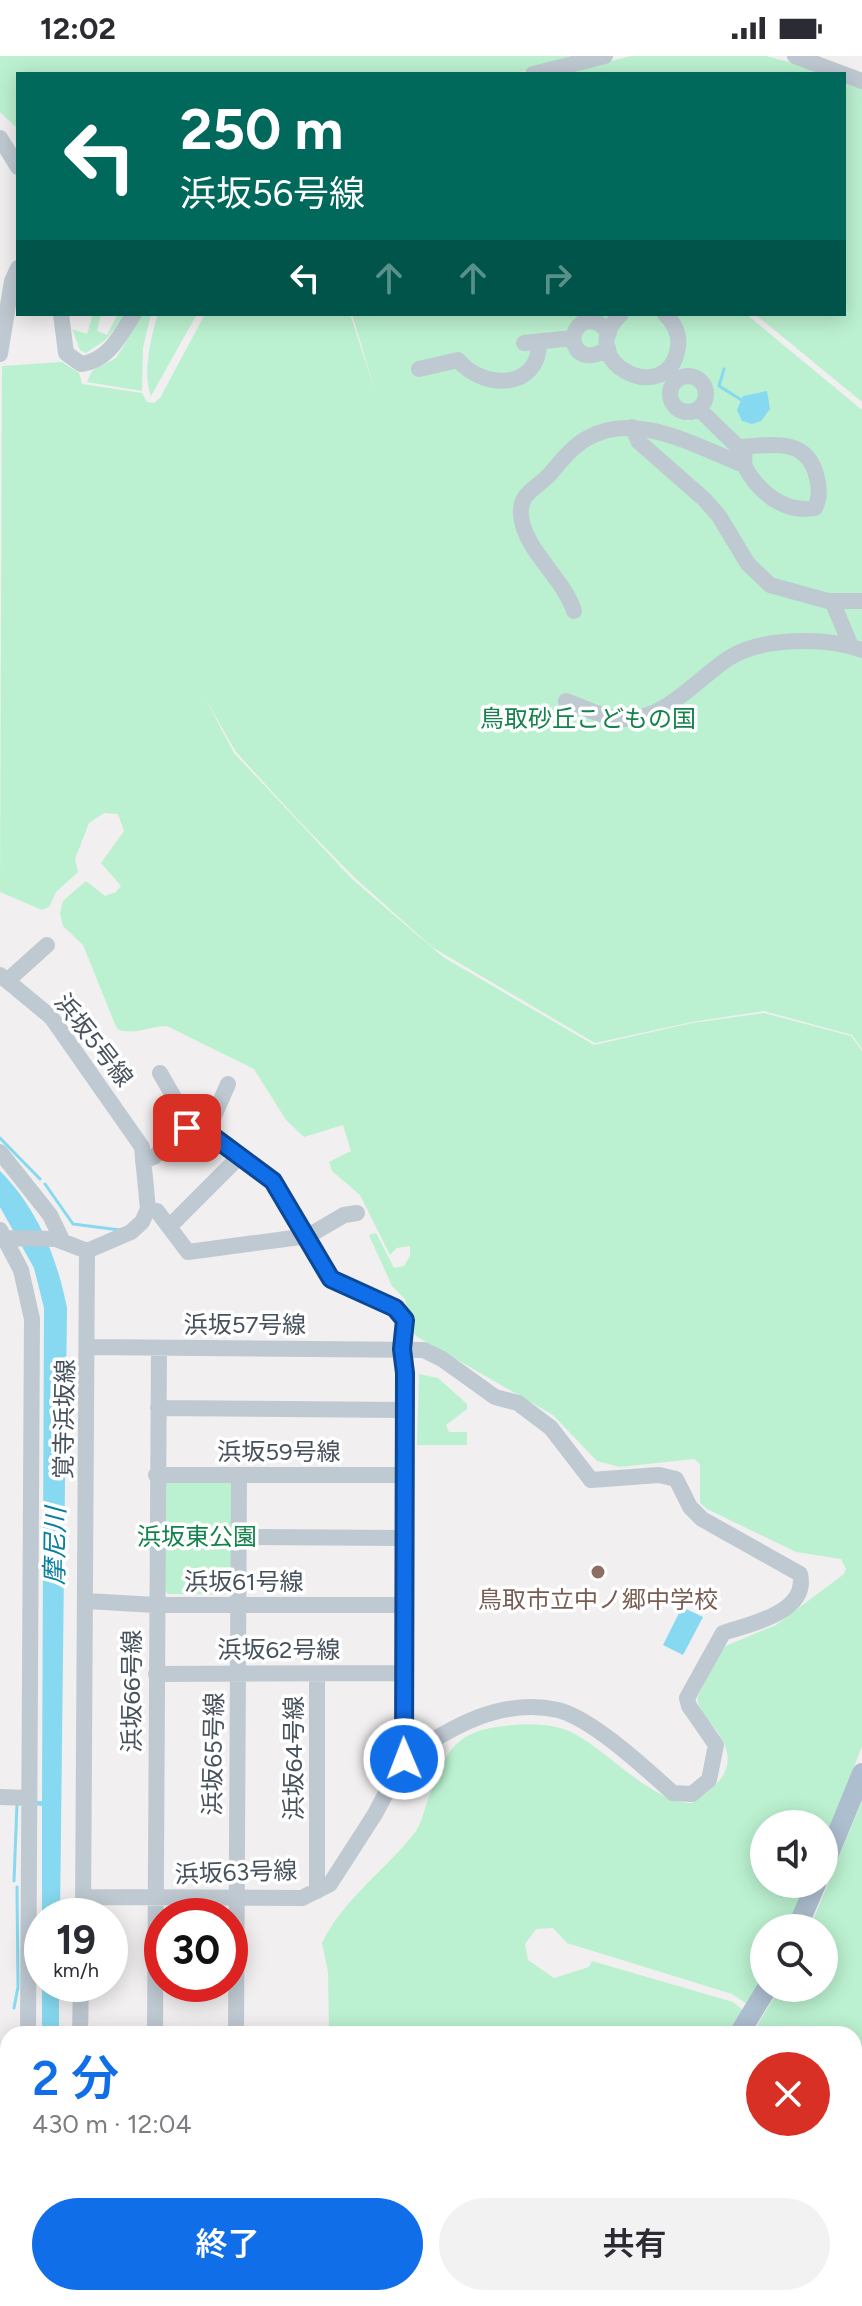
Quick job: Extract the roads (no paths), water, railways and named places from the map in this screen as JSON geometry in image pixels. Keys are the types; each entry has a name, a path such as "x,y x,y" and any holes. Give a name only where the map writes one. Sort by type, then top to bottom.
{"main road":[{"path":"838,1833 862,1773"},
{"path":"744,2026 758,2002"}],"street":[{"path":"541,72 605,56"},
{"path":"795,56 838,72"},
{"path":"0,138 16,164"},
{"path":"0,354 16,272"},
{"path":"61,316 66,353 81,364 95,363 133,316"},
{"path":"620,316 609,340 598,355 586,356 576,349 573,338 576,328 588,320 598,322 609,340 616,365 631,375 692,375 702,382 707,393 699,409"},
{"path":"667,316 675,327 679,343 670,375 672,403 682,411 699,409"},
{"path":"419,369 458,360 478,377 506,382 533,365 539,355 532,343 573,338"},
{"path":"699,409 738,447 778,444 799,449 812,464 819,484 815,508 789,507 769,496 750,477 744,465 745,447"},
{"path":"574,611 564,585 528,535 521,517 522,498 586,438 632,427 744,465"},
{"path":"632,427 639,442 719,516 758,575 770,585 832,601 862,601"},
{"path":"832,601 856,648"},
{"path":"566,701 626,720 670,704 731,657 749,649 814,642 856,648"},
{"path":"4,978 47,945"},
{"name":"浜坂5号線","path":"4,978 51,1017 127,1121 142,1147 148,1209"},
{"path":"143,1161 154,1157 187,1128 188,1122 160,1073"},
{"path":"207,1132 228,1084"},
{"path":"187,1128 207,1132 273,1181 308,1236"},
{"path":"0,1152 50,1215 60,1241"},
{"path":"170,1226 238,1158"},
{"path":"28,2026 32,1319 26,1285 4,1236 60,1241 87,1251 131,1232 148,1209 157,1211 188,1252 308,1236 344,1215 357,1213"},
{"name":"浜坂63号線","path":"248,1899 302,1898 330,1884 375,1814 404,1759 402,1349 405,1320 395,1308 331,1279 309,1243 308,1236"},
{"name":"覚寺浜坂線","path":"83,1897 87,1251"},
{"name":"浜坂57号線","path":"88,1347 424,1350 442,1359 495,1397 518,1403 551,1428 591,1480 659,1475 676,1479 690,1507 702,1519 786,1563 800,1574 803,1583 796,1597 779,1614 723,1633 687,1698 689,1706 716,1745 709,1780 692,1794 673,1793 616,1743 559,1710 506,1709 469,1719 404,1759"},
{"name":"浜坂66号線","path":"155,1898 159,1348"},
{"path":"158,1408 404,1410"},
{"name":"浜坂59号線","path":"156,1475 403,1475"},
{"name":"浜坂65号線","path":"235,1898 239,1475"},
{"path":"238,1537 402,1538"},
{"name":"浜坂61号線","path":"87,1601 155,1605 402,1605"},
{"name":"浜坂62号線","path":"156,1674 403,1673"},
{"name":"浜坂64号線","path":"317,1674 317,1891"},
{"path":"0,1797 29,1798"},
{"name":"浜坂63号線","path":"83,1897 155,1898"},
{"path":"80,2026 81,2002"},
{"name":"浜坂66号線","path":"155,2002 155,2026"},
{"name":"浜坂65号線","path":"236,2002 236,2026"}],"water":[{"path":"767,391 770,409 761,421 752,424 742,421 737,410 743,396"},
{"name":"摩尼川","path":"0,1171 25,1201 44,1234 58,1270 67,1308 60,1898 42,1898 42,1806 34,1805 35,1801 42,1801 44,1308 34,1268 0,1207"},
{"path":"682,1607 703,1617 683,1655 663,1645"},
{"path":"42,2002 59,2002 59,2026 42,2026"}],"waterway":[{"path":"724,369 719,386 743,401"},
{"path":"0,1138 40,1179"},
{"path":"45,1184 73,1224 120,1230"},
{"path":"14,1881 17,1803"},
{"path":"14,2008 18,1987 17,1887"}],"place":[{"name":"鳥取市立中ノ郷中学校","path":"598,1572"}],"park label":[{"name":"鳥取砂丘こどもの国","path":"588,718"},
{"name":"浜坂東公園","path":"197,1536"}]}
